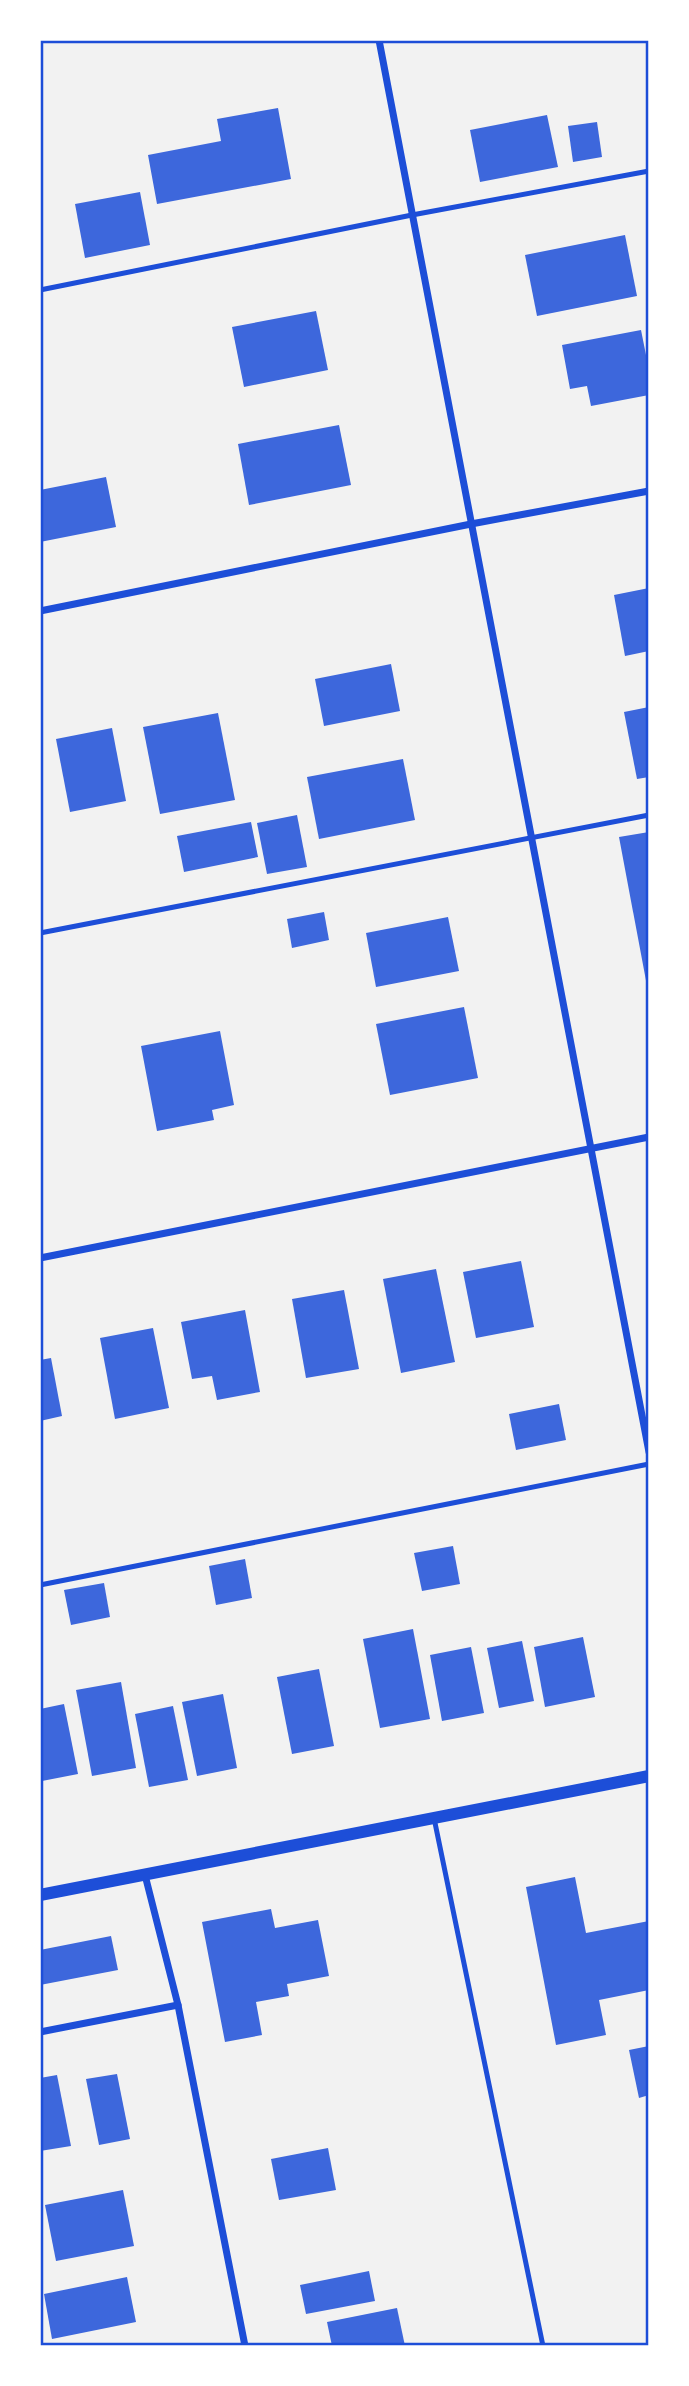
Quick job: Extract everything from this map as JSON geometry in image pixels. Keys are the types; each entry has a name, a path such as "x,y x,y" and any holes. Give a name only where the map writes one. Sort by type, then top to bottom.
{"street":[{"path":"379,40 649,1452"},
{"path":"40,611 649,491"},
{"path":"40,1258 649,1137"},
{"path":"40,1895 649,1776"},
{"path":"145,1875 178,2005 245,2346"},
{"path":"40,2032 178,2005"}],"lane":[{"path":"40,290 412,215 649,171"},
{"path":"40,933 649,815"},
{"path":"40,1585 649,1464"},
{"path":"434,1818 543,2346"}],"building":[{"path":"278,108 291,179 157,204 148,155 221,141 217,119"},
{"path":"547,115 558,167 480,182 470,130"},
{"path":"597,122 602,157 573,162 568,126"},
{"path":"140,192 150,245 85,258 75,204"},
{"path":"625,235 637,296 537,316 525,255"},
{"path":"316,311 328,370 244,387 232,327"},
{"path":"641,330 649,370 649,395 591,406 587,386 570,389 562,345"},
{"path":"339,425 351,485 249,505 238,444"},
{"path":"106,477 116,527 40,542 40,490"},
{"path":"649,588 649,651 625,656 614,595"},
{"path":"391,664 400,711 324,726 315,679"},
{"path":"649,707 649,777 637,779 624,712"},
{"path":"218,713 235,800 160,814 143,727"},
{"path":"112,728 126,801 70,812 56,739"},
{"path":"403,759 415,820 319,839 307,777"},
{"path":"297,815 307,867 267,874 257,823"},
{"path":"251,822 258,857 184,872 177,836"},
{"path":"649,832 649,986 647,986 619,837"},
{"path":"324,912 329,940 292,948 287,919"},
{"path":"448,917 459,971 376,987 366,933"},
{"path":"464,1007 478,1078 390,1095 376,1024"},
{"path":"220,1031 234,1105 212,1110 214,1120 157,1131 141,1046"},
{"path":"521,1261 534,1327 476,1338 463,1272"},
{"path":"436,1269 455,1362 401,1373 383,1279"},
{"path":"344,1290 359,1369 306,1378 292,1299"},
{"path":"245,1310 260,1392 217,1400 212,1376 192,1379 181,1322"},
{"path":"153,1328 169,1408 115,1419 100,1338"},
{"path":"51,1358 62,1416 40,1421 40,1360"},
{"path":"559,1404 566,1440 516,1450 509,1414"},
{"path":"453,1546 460,1584 422,1591 414,1553"},
{"path":"245,1559 252,1598 216,1605 209,1566"},
{"path":"104,1583 110,1617 71,1625 64,1590"},
{"path":"413,1629 430,1719 380,1728 363,1639"},
{"path":"583,1637 595,1697 545,1707 534,1647"},
{"path":"522,1641 534,1701 499,1708 487,1648"},
{"path":"471,1647 484,1713 442,1721 430,1655"},
{"path":"319,1669 334,1746 292,1754 277,1677"},
{"path":"121,1682 136,1768 92,1776 76,1690"},
{"path":"223,1694 237,1768 197,1776 182,1702"},
{"path":"64,1704 78,1774 42,1781 40,1709"},
{"path":"173,1706 188,1780 149,1787 135,1714"},
{"path":"575,1877 586,1933 649,1921 649,1990 599,2000 606,2035 556,2045 526,1887"},
{"path":"271,1909 275,1928 318,1920 329,1976 287,1984 289,1996 256,2002 262,2035 225,2042 202,1922"},
{"path":"111,1936 118,1970 40,1985 40,1950"},
{"path":"649,2046 649,2095 639,2098 629,2050"},
{"path":"117,2074 130,2139 99,2145 86,2079"},
{"path":"57,2075 71,2146 40,2151 40,2078"},
{"path":"328,2148 336,2190 279,2200 271,2159"},
{"path":"123,2190 134,2246 56,2261 45,2205"},
{"path":"369,2271 375,2301 306,2314 300,2285"},
{"path":"127,2277 136,2322 52,2339 44,2294"},
{"path":"397,2308 405,2346 332,2346 327,2322"}]}
